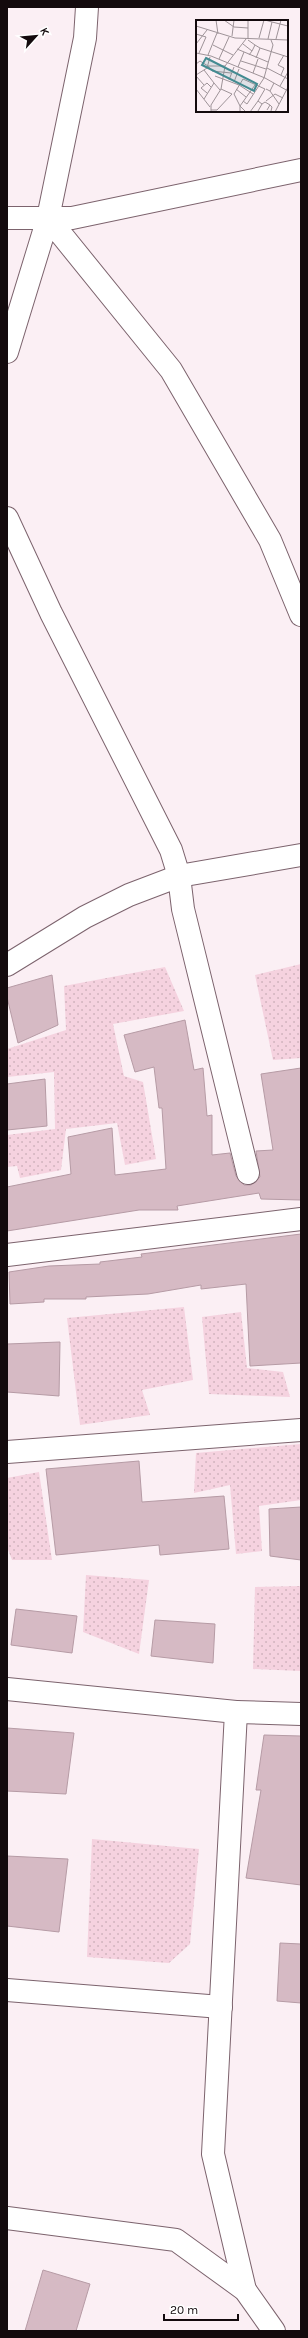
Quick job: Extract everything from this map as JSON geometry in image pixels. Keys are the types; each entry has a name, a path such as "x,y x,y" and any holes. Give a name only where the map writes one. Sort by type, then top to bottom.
{"street":[{"path":"7,352 48,218 85,38 87,7"},
{"path":"7,218 72,218 301,170"},
{"path":"48,218 171,370 270,540 301,615"},
{"path":"7,518 51,613 171,850 179,876 183,909 248,1173"},
{"path":"7,965 85,917 129,895 179,876 301,855"},
{"path":"7,1255 301,1219"},
{"path":"7,1452 301,1430"},
{"path":"7,1689 236,1712 301,1714"},
{"path":"236,1712 213,2154 245,2290"},
{"path":"7,1990 221,2007"},
{"path":"7,2218 176,2240 245,2290 274,2331"}],"shaded area":[{"path":"301,964 301,1058 273,1060 255,975"},
{"path":"165,967 184,1011 113,1024 124,1076 143,1082 156,1159 125,1165 117,1123 66,1129 61,1170 20,1178 17,1166 7,1167 7,1135 55,1129 54,1072 7,1077 7,1049 66,1030 64,986"},
{"path":"184,1307 193,1380 142,1390 150,1415 80,1425 67,1318"},
{"path":"241,1312 247,1368 283,1372 290,1397 209,1394 202,1317"},
{"path":"301,1444 301,1500 259,1506 262,1551 236,1554 230,1485 194,1493 196,1453"},
{"path":"39,1472 52,1560 12,1560 7,1547 7,1478"},
{"path":"86,1575 149,1580 139,1654 83,1632"},
{"path":"301,1586 301,1671 253,1669 255,1587"},
{"path":"92,1839 199,1849 190,1944 169,1963 87,1957"}],"building":[{"path":"52,975 58,1025 18,1043 7,997 7,988"},
{"path":"185,1020 194,1070 203,1068 207,1116 212,1115 212,1155 230,1153 236,1176 244,1185 251,1185 260,1177 256,1151 273,1150 261,1074 301,1068 301,1200 261,1199 259,1193 177,1206 178,1210 139,1210 7,1231 7,1187 71,1174 68,1137 112,1128 115,1175 166,1169 162,1108 159,1108 154,1067 135,1072 124,1035"},
{"path":"45,1079 47,1126 7,1130 7,1084"},
{"path":"301,1234 301,1363 250,1366 246,1284 201,1289 201,1285 148,1294 86,1297 86,1299 44,1299 44,1302 10,1304 9,1272 49,1266 100,1264 100,1262 142,1257 141,1254"},
{"path":"60,1342 59,1396 7,1392 7,1344"},
{"path":"139,1461 142,1502 224,1496 229,1549 160,1555 159,1545 56,1555 46,1469"},
{"path":"301,1507 301,1560 270,1556 269,1509"},
{"path":"16,1609 77,1616 72,1653 11,1645"},
{"path":"155,1620 215,1624 213,1663 151,1656"},
{"path":"7,1728 74,1733 66,1794 7,1791"},
{"path":"264,1735 301,1736 301,1885 246,1878 261,1790 256,1790"},
{"path":"7,1856 68,1859 59,1932 7,1926"},
{"path":"280,1943 301,1944 301,2003 277,2001"},
{"path":"43,2270 90,2284 76,2331 25,2331"}]}
